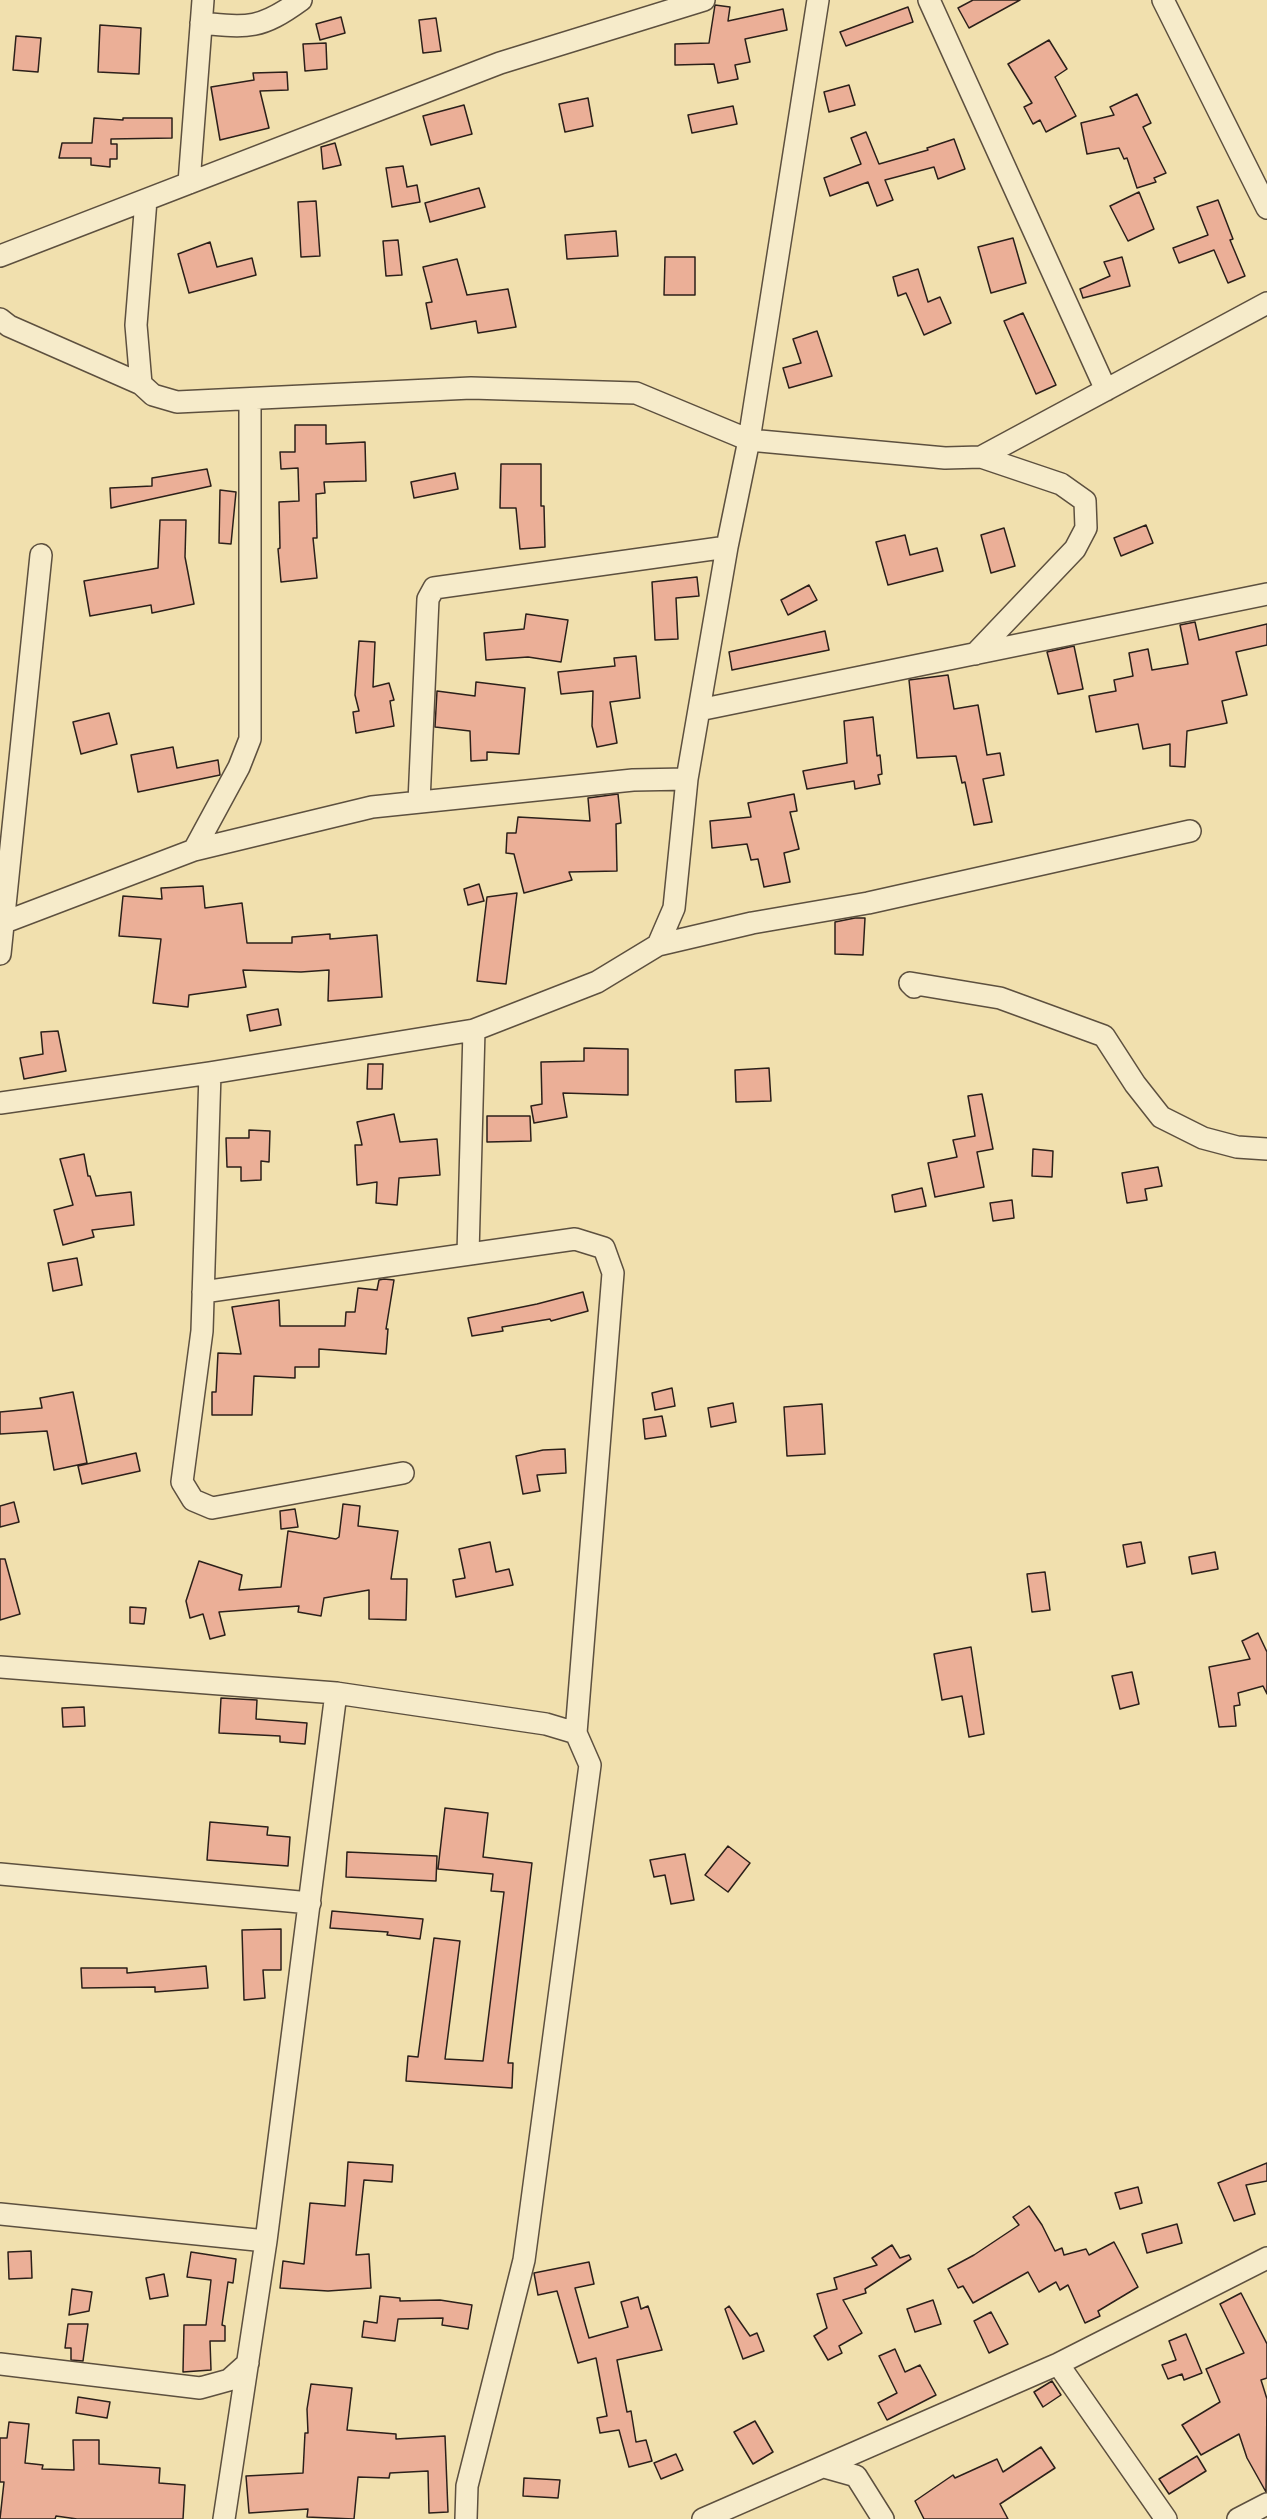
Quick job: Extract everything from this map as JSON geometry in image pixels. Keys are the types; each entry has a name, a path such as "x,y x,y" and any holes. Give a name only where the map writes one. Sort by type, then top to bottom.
{"street":[{"path":"189,183 203,0"},
{"path":"201,23 244,27 266,22 301,0"},
{"path":"0,256 500,63 704,0"},
{"path":"658,945 674,908 687,779 727,547 749,440 818,0"},
{"path":"929,0 1106,390"},
{"path":"1163,0 1267,208"},
{"path":"141,384 136,325 146,200"},
{"path":"981,457 1267,303"},
{"path":"0,319 9,326 141,384 153,395 177,402 471,388 636,393 749,440 945,458 981,457 1061,484 1085,501 1086,528 1075,549 975,654"},
{"path":"194,850 239,766 250,739 250,399"},
{"path":"419,802 428,599 434,588 727,547"},
{"path":"0,954 40,555"},
{"path":"699,710 1267,594"},
{"path":"5,922 194,850 372,807 633,780 687,779"},
{"path":"0,1103 210,1073 474,1030 597,982 658,945 752,923 868,903 1190,831"},
{"path":"914,987 910,983 1000,998 1104,1036 1135,1084 1161,1117 1203,1138 1237,1147 1267,1149"},
{"path":"468,1254 474,1030"},
{"path":"210,1073 202,1331 182,1482 193,1500 212,1508 403,1473"},
{"path":"203,1292 575,1239 604,1248 614,1273 576,1733 590,1765 526,2248 466,2486 466,2519"},
{"path":"0,1667 336,1693 546,1724 576,1733"},
{"path":"224,2519 266,2241 336,1693"},
{"path":"0,1874 310,1903"},
{"path":"0,2214 266,2241"},
{"path":"703,2519 1058,2364 1267,2258"},
{"path":"0,2364 200,2388 230,2380 248,2363"},
{"path":"1058,2364 1166,2519"},
{"path":"824,2467 856,2476 883,2519"},
{"path":"1238,2519 1267,2504"}],"building":[{"path":"973,0 1020,0 969,28 958,8"},
{"path":"715,5 730,7 728,21 783,9 787,30 745,39 750,62 735,65 738,79 718,83 714,64 675,65 675,44 709,43"},
{"path":"908,7 913,22 846,46 840,32"},
{"path":"341,17 345,33 320,40 316,24"},
{"path":"436,18 441,51 423,53 419,20"},
{"path":"100,25 141,28 139,74 98,72"},
{"path":"16,36 41,38 38,72 13,70"},
{"path":"1049,40 1067,69 1055,77 1076,116 1046,132 1040,120 1033,124 1024,107 1032,103 1008,64"},
{"path":"326,43 327,69 305,71 303,44"},
{"path":"287,72 288,90 260,91 269,128 220,140 211,87 254,80 253,73"},
{"path":"849,85 855,105 829,112 824,92"},
{"path":"1137,94 1151,123 1143,127 1166,173 1154,178 1156,182 1137,188 1127,158 1124,159 1119,148 1087,154 1081,123 1114,115 1110,107"},
{"path":"588,98 593,126 565,132 559,104"},
{"path":"464,105 472,134 431,145 423,116"},
{"path":"733,106 737,124 692,133 688,115"},
{"path":"94,118 123,120 123,118 172,118 172,138 111,139 111,144 117,144 117,159 110,159 110,167 91,165 91,158 59,158 62,143 92,143"},
{"path":"866,132 879,164 928,150 927,148 954,139 965,169 938,179 934,167 885,180 893,200 877,206 868,182 830,196 824,178 861,164 851,138"},
{"path":"335,143 341,165 323,169 321,147"},
{"path":"403,166 407,187 417,185 420,202 392,207 386,168"},
{"path":"479,188 485,207 430,222 425,203"},
{"path":"1139,192 1154,229 1128,241 1110,206"},
{"path":"1218,200 1233,239 1230,240 1245,276 1228,283 1214,250 1179,263 1173,248 1208,235 1197,207"},
{"path":"316,201 320,256 301,257 298,202"},
{"path":"616,231 618,256 567,259 565,235"},
{"path":"1013,238 1026,283 991,293 978,247"},
{"path":"398,240 402,275 386,276 383,241"},
{"path":"210,242 217,267 252,258 256,275 189,293 178,254"},
{"path":"665,257 695,257 695,295 664,295"},
{"path":"1122,257 1130,286 1083,298 1080,289 1110,276 1104,262"},
{"path":"457,259 467,295 508,289 516,327 478,333 476,321 431,329 426,303 432,302 423,267"},
{"path":"918,269 928,302 940,297 951,323 924,335 906,293 898,296 893,277"},
{"path":"1023,313 1056,385 1036,394 1004,321"},
{"path":"817,331 832,376 789,388 783,368 801,363 793,339"},
{"path":"295,425 326,425 326,444 365,442 366,481 324,482 325,493 316,494 317,538 313,538 317,578 281,582 278,549 280,548 279,502 299,501 298,468 281,469 280,452 295,452"},
{"path":"501,464 541,464 541,506 544,506 545,547 520,549 516,508 500,508"},
{"path":"207,469 211,486 111,508 110,488 152,486 152,478"},
{"path":"455,473 458,489 414,498 411,482"},
{"path":"220,490 236,492 231,544 219,543"},
{"path":"160,520 186,520 185,557 194,604 152,613 151,605 90,616 84,581 158,568"},
{"path":"1146,525 1153,543 1121,556 1114,538"},
{"path":"1004,528 1015,566 991,573 981,535"},
{"path":"905,535 910,555 937,548 943,571 888,585 876,542"},
{"path":"697,577 699,596 676,598 678,639 655,640 652,582"},
{"path":"809,585 817,600 788,615 781,600"},
{"path":"526,614 568,620 561,662 528,657 486,660 484,633 524,629"},
{"path":"1195,622 1199,640 1267,624 1267,645 1236,652 1247,695 1222,701 1227,723 1187,731 1185,767 1170,766 1170,744 1143,749 1138,724 1096,732 1089,696 1116,691 1114,680 1133,676 1129,653 1148,649 1152,670 1188,664 1180,625"},
{"path":"825,631 829,650 732,670 729,652"},
{"path":"359,641 375,642 373,687 389,683 394,700 390,701 394,726 356,733 353,712 359,711 355,695"},
{"path":"1074,646 1083,689 1058,694 1047,652"},
{"path":"636,656 640,698 610,702 617,743 597,747 592,726 593,691 561,694 558,672 615,666 614,658"},
{"path":"948,675 954,709 978,705 987,755 1000,753 1004,775 983,779 992,822 974,825 965,782 962,783 956,756 917,758 909,680"},
{"path":"476,682 525,688 519,754 487,752 487,760 471,761 470,731 435,727 437,691 475,696"},
{"path":"109,713 117,744 81,754 73,722"},
{"path":"873,717 877,756 880,755 882,774 878,775 880,784 855,789 854,781 807,789 803,771 847,763 844,721"},
{"path":"173,747 177,768 218,760 220,775 138,792 131,755"},
{"path":"618,794 621,823 616,824 617,871 569,872 572,880 524,893 514,854 506,853 507,833 516,833 518,817 590,821 588,798"},
{"path":"794,794 797,811 790,812 799,849 784,853 790,882 764,887 758,859 751,860 747,844 712,848 710,821 751,817 748,803"},
{"path":"479,884 484,901 468,905 464,889"},
{"path":"203,886 205,908 242,903 247,943 292,943 292,937 330,934 330,939 377,935 382,997 328,1001 329,970 301,972 243,970 246,987 189,995 188,1007 153,1003 161,939 119,936 123,896 162,899 161,888"},
{"path":"517,893 506,984 477,981 487,897"},
{"path":"865,918 863,955 835,954 835,922"},
{"path":"278,1009 281,1025 250,1031 247,1015"},
{"path":"58,1031 66,1071 24,1079 20,1058 43,1054 41,1032"},
{"path":"584,1048 628,1049 628,1095 563,1093 567,1117 534,1123 531,1106 542,1104 541,1062 584,1061"},
{"path":"368,1064 383,1064 382,1089 367,1089"},
{"path":"769,1068 771,1101 736,1102 735,1070"},
{"path":"982,1094 993,1149 977,1152 984,1187 935,1197 928,1163 957,1157 953,1140 975,1136 968,1096"},
{"path":"394,1114 400,1142 437,1139 440,1175 399,1178 397,1205 376,1203 377,1182 357,1185 355,1145 362,1145 357,1122"},
{"path":"487,1116 530,1116 531,1141 487,1142"},
{"path":"249,1130 270,1131 269,1162 261,1161 261,1180 241,1181 241,1167 227,1167 226,1138 249,1138"},
{"path":"1033,1149 1053,1151 1052,1177 1032,1176"},
{"path":"84,1154 88,1176 90,1176 96,1196 131,1192 134,1225 92,1230 94,1237 63,1245 54,1210 73,1205 60,1159"},
{"path":"1158,1167 1162,1186 1145,1189 1147,1200 1127,1203 1122,1173"},
{"path":"922,1188 926,1206 895,1212 892,1195"},
{"path":"1012,1200 1014,1218 993,1221 990,1203"},
{"path":"77,1258 82,1285 53,1291 48,1263"},
{"path":"379,1280 394,1280 386,1329 388,1329 386,1354 319,1349 319,1367 295,1367 295,1378 254,1376 252,1415 212,1415 212,1392 216,1392 218,1353 241,1354 232,1307 279,1300 280,1326 345,1326 346,1312 355,1312 358,1288 377,1290"},
{"path":"583,1292 588,1311 551,1321 550,1319 502,1327 503,1331 472,1336 468,1318"},
{"path":"672,1388 675,1406 655,1410 652,1393"},
{"path":"73,1392 87,1463 54,1470 47,1431 0,1434 0,1412 42,1408 40,1398"},
{"path":"733,1403 736,1422 711,1427 708,1408"},
{"path":"822,1404 825,1454 787,1456 784,1407"},
{"path":"662,1416 666,1436 645,1439 643,1419"},
{"path":"565,1449 566,1473 537,1475 540,1491 523,1494 516,1456 543,1450"},
{"path":"136,1453 140,1471 82,1484 78,1466"},
{"path":"14,1502 19,1522 0,1527 0,1506"},
{"path":"343,1504 360,1506 358,1526 398,1531 391,1579 407,1579 406,1620 369,1619 369,1590 324,1598 321,1616 298,1612 299,1606 219,1612 225,1635 210,1639 203,1614 190,1618 186,1601 199,1561 242,1575 239,1590 281,1587 288,1531 336,1539 339,1537"},
{"path":"295,1509 298,1527 281,1529 280,1511"},
{"path":"490,1542 496,1572 509,1569 513,1585 456,1597 453,1580 465,1578 459,1549"},
{"path":"1141,1542 1145,1563 1127,1567 1123,1545"},
{"path":"1215,1552 1218,1569 1192,1574 1189,1557"},
{"path":"0,1559 5,1559 20,1614 0,1620"},
{"path":"1045,1572 1050,1610 1032,1612 1027,1574"},
{"path":"130,1607 146,1608 144,1624 130,1623"},
{"path":"1258,1633 1267,1652 1267,1694 1263,1686 1238,1693 1240,1705 1234,1706 1236,1726 1219,1727 1209,1667 1250,1659 1242,1641"},
{"path":"971,1647 984,1734 969,1737 962,1696 942,1700 934,1654"},
{"path":"1132,1672 1139,1704 1120,1709 1112,1676"},
{"path":"221,1698 257,1700 256,1719 307,1723 305,1744 280,1742 280,1736 219,1733"},
{"path":"84,1707 85,1726 63,1727 62,1708"},
{"path":"445,1808 488,1813 483,1857 532,1863 508,2063 513,2063 512,2088 406,2081 408,2056 418,2057 434,1938 460,1941 445,2059 483,2061 504,1892 491,1891 493,1874 438,1869"},
{"path":"210,1822 268,1827 267,1835 290,1837 288,1866 207,1860"},
{"path":"728,1846 750,1863 728,1892 705,1875"},
{"path":"347,1852 437,1856 436,1881 346,1877"},
{"path":"685,1854 694,1900 671,1904 665,1875 654,1877 650,1860"},
{"path":"332,1911 423,1919 420,1939 387,1935 388,1932 330,1928"},
{"path":"281,1929 281,1970 263,1970 265,1998 244,2000 242,1930"},
{"path":"206,1966 208,1988 155,1992 155,1987 82,1988 81,1968 127,1968 127,1973"},
{"path":"348,2162 393,2165 392,2182 364,2180 356,2255 369,2254 371,2288 328,2291 280,2288 283,2261 304,2264 310,2203 345,2206"},
{"path":"1267,2163 1267,2181 1246,2185 1255,2214 1234,2221 1218,2183"},
{"path":"1138,2187 1142,2203 1120,2209 1115,2193"},
{"path":"1029,2206 1055,2251 1062,2248 1064,2255 1086,2249 1089,2255 1114,2242 1138,2287 1098,2311 1100,2316 1085,2323 1068,2285 1060,2290 1056,2282 1039,2292 1028,2272 973,2303 963,2286 958,2288 948,2269 1019,2225 1013,2217"},
{"path":"1177,2224 1182,2243 1147,2253 1142,2234"},
{"path":"892,2245 900,2258 909,2255 911,2259 865,2289 866,2293 843,2300 862,2333 839,2346 842,2353 828,2360 814,2336 827,2328 817,2294 837,2289 834,2278 877,2265 872,2258"},
{"path":"31,2251 32,2278 9,2279 8,2252"},
{"path":"191,2252 236,2259 233,2283 228,2282 222,2325 225,2326 225,2341 210,2341 211,2370 183,2372 184,2325 206,2325 211,2280 187,2277"},
{"path":"589,2262 594,2284 575,2288 589,2338 628,2327 621,2302 638,2297 641,2309 648,2306 662,2350 617,2360 627,2412 631,2411 636,2442 646,2440 652,2461 629,2467 619,2430 600,2433 597,2418 607,2416 596,2358 578,2363 557,2291 538,2295 534,2273"},
{"path":"164,2274 168,2296 150,2299 146,2278"},
{"path":"72,2289 92,2292 89,2311 69,2315"},
{"path":"1241,2293 1267,2344 1267,2378 1261,2380 1267,2399 1266,2492 1247,2458 1239,2434 1201,2455 1182,2425 1220,2402 1206,2369 1244,2353 1220,2304"},
{"path":"380,2296 400,2298 400,2301 440,2300 472,2305 468,2329 442,2325 443,2318 398,2319 395,2341 362,2337 364,2321 377,2323"},
{"path":"933,2300 941,2324 915,2332 907,2309"},
{"path":"729,2306 750,2336 757,2333 764,2351 743,2359 725,2309"},
{"path":"991,2312 1008,2344 989,2353 974,2321"},
{"path":"68,2324 88,2324 83,2361 71,2360 71,2348 65,2348"},
{"path":"1186,2334 1202,2373 1184,2380 1182,2374 1168,2379 1162,2365 1176,2360 1169,2341"},
{"path":"895,2349 905,2372 920,2365 936,2395 887,2420 878,2403 897,2393 879,2356"},
{"path":"1052,2381 1061,2395 1043,2407 1034,2392"},
{"path":"311,2384 352,2388 347,2430 396,2434 396,2439 445,2436 448,2512 429,2513 428,2471 390,2473 389,2478 358,2477 354,2519 307,2517 308,2509 249,2513 246,2476 303,2473"},
{"path":"78,2397 110,2402 107,2418 76,2413"},
{"path":"755,2421 773,2452 753,2464 734,2432"},
{"path":"9,2422 29,2424 25,2463 43,2465 42,2469 74,2470 73,2440 99,2440 99,2464 160,2468 159,2483 185,2485 183,2519 77,2519 56,2516 55,2519 0,2519 4,2482 0,2482 0,2438 7,2438"},
{"path":"1041,2447 1055,2468 1000,2504 1008,2519 924,2519 915,2501 953,2475 955,2478 997,2459 1003,2472"},
{"path":"676,2454 683,2470 661,2479 654,2463"},
{"path":"1197,2456 1206,2471 1169,2494 1159,2479"},
{"path":"524,2478 560,2480 558,2498 523,2496"}]}
